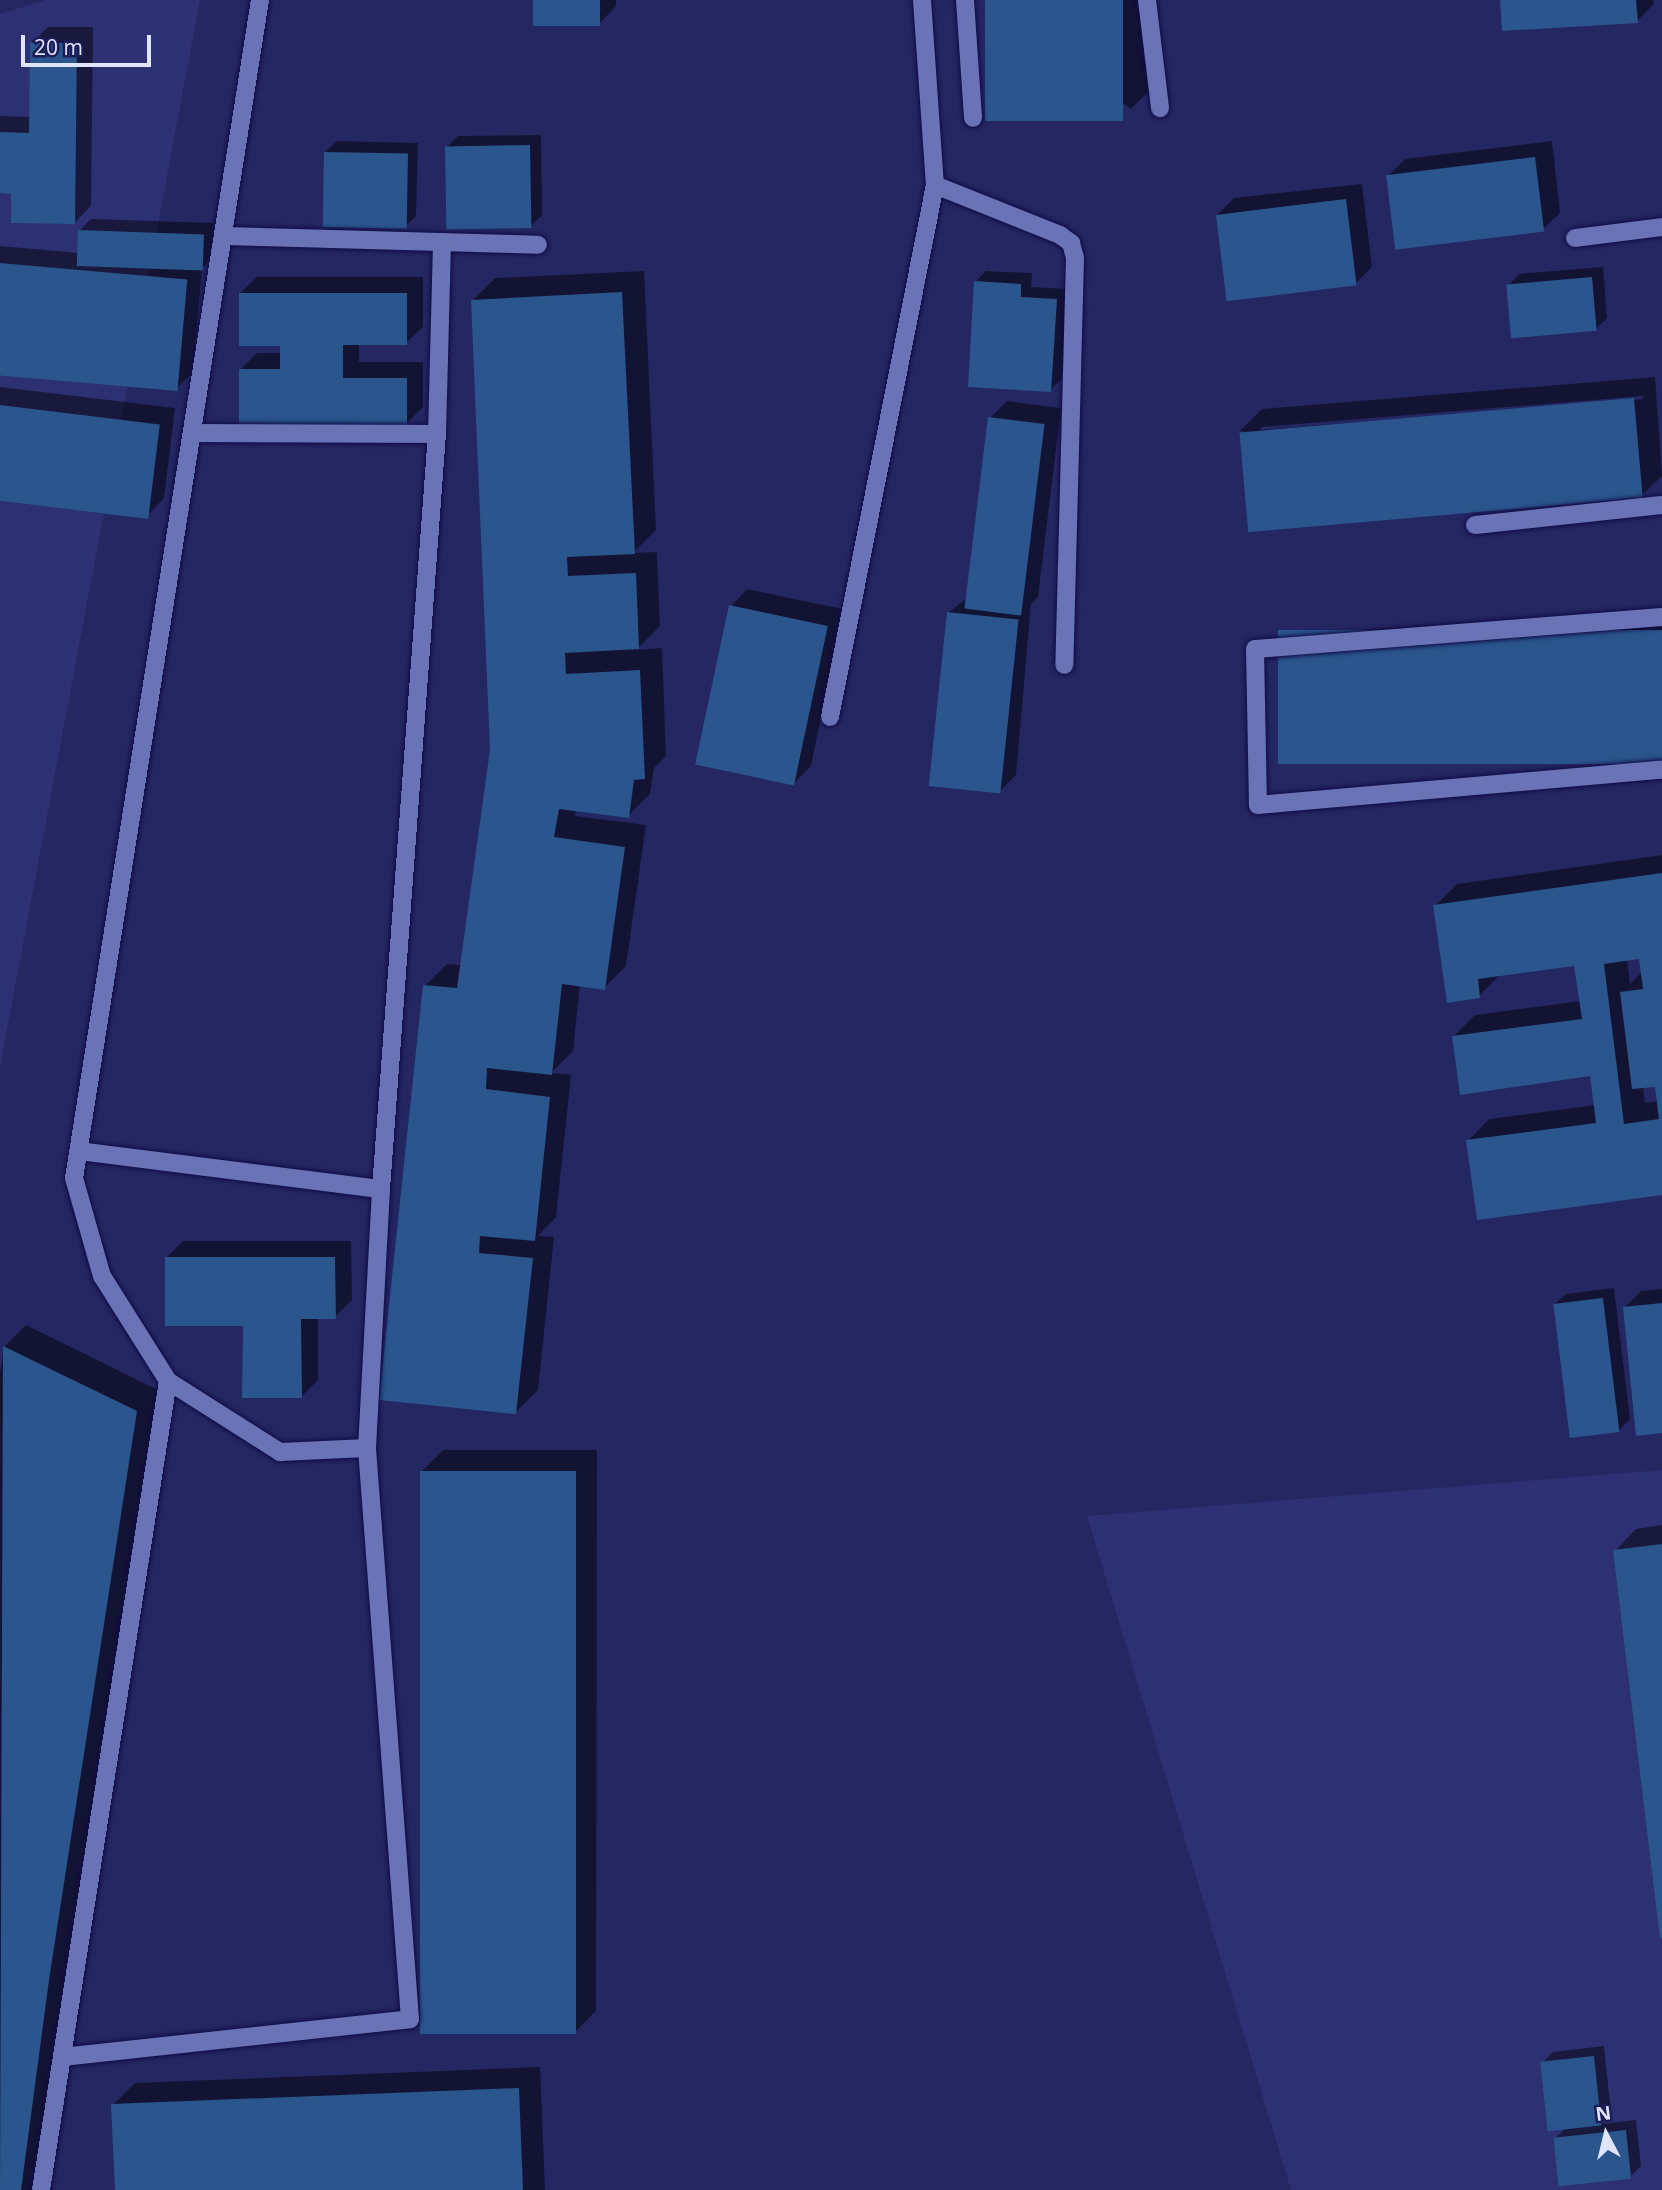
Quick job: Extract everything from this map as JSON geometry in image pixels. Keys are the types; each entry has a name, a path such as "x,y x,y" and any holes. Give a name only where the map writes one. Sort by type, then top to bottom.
{"lane":[{"path":"260,0 195,433 74,1178 102,1276 168,1381 280,1452 367,1448"},
{"path":"830,717 935,185 922,0"},
{"path":"965,0 974,118"},
{"path":"1147,0 1160,108"},
{"path":"935,185 1060,234 1071,243 1074,258 1064,665"},
{"path":"1575,238 1662,227"},
{"path":"225,236 538,245"},
{"path":"62,2057 410,2019 367,1448 381,1189 437,434 442,242"},
{"path":"195,433 437,434"},
{"path":"1475,525 1662,505"},
{"path":"1662,617 1255,649 1258,805 1662,770"},
{"path":"79,1151 381,1189"},
{"path":"41,2190 168,1381"}],"shaded area":[{"path":"45,0 200,0 0,1067 0,14"},
{"path":"1662,1470 1662,2190 1291,2190 1087,1516"}],"building":[{"path":"533,0 600,0 600,26 533,26"},
{"path":"985,0 1123,0 1123,121 985,121"},
{"path":"1500,0 1636,0 1638,23 1502,31"},
{"path":"30,43 77,43 75,224 11,223 11,194 0,193 0,132 29,133"},
{"path":"530,145 531,228 446,229 445,146"},
{"path":"324,152 408,153 407,228 323,227"},
{"path":"1535,157 1544,231 1395,250 1386,175"},
{"path":"1346,199 1357,285 1227,301 1216,215"},
{"path":"78,230 204,234 203,270 77,266"},
{"path":"0,263 187,279 178,391 0,375"},
{"path":"1592,277 1597,331 1511,338 1506,284"},
{"path":"974,281 1021,284 1021,297 1057,299 1051,392 968,387"},
{"path":"622,292 635,554 567,557 568,576 636,573 639,649 565,653 566,674 640,670 645,779 634,780 629,818 559,809 554,837 625,847 605,990 562,984 552,1075 487,1068 486,1089 550,1097 535,1241 480,1236 479,1253 533,1258 516,1414 379,1400 423,985 457,988 490,750 471,300"},
{"path":"239,293 407,293 407,345 343,345 343,378 407,378 407,426 239,425 239,369 280,369 280,346 239,346"},
{"path":"1634,398 1643,498 1248,532 1240,433"},
{"path":"0,405 160,425 148,519 0,501"},
{"path":"988,417 1045,424 1021,616 964,609"},
{"path":"729,605 828,626 794,785 695,764"},
{"path":"947,612 1019,620 1000,794 929,786"},
{"path":"1278,630 1662,630 1662,764 1278,764"},
{"path":"1662,873 1662,1195 1477,1220 1466,1140 1596,1123 1590,1076 1460,1095 1452,1036 1582,1019 1574,966 1478,979 1480,998 1447,1003 1433,905","holes":["1639,959 1643,989 1620,992 1632,1089 1655,1087 1659,1119 1624,1124 1604,964"]},
{"path":"165,1257 335,1257 336,1319 301,1319 302,1398 242,1398 243,1326 165,1326"},
{"path":"1603,1298 1619,1432 1570,1438 1553,1304"},
{"path":"1662,1303 1662,1433 1636,1436 1623,1307"},
{"path":"3,1346 137,1411 49,1980 21,2190 0,2190"},
{"path":"420,1471 576,1471 576,2034 420,2034"},
{"path":"1662,1544 1662,1938 1660,1938 1613,1550"},
{"path":"1594,2056 1601,2126 1548,2131 1540,2062"},
{"path":"519,2088 523,2190 115,2190 111,2104"},
{"path":"1626,2130 1631,2179 1559,2186 1553,2138"}]}
